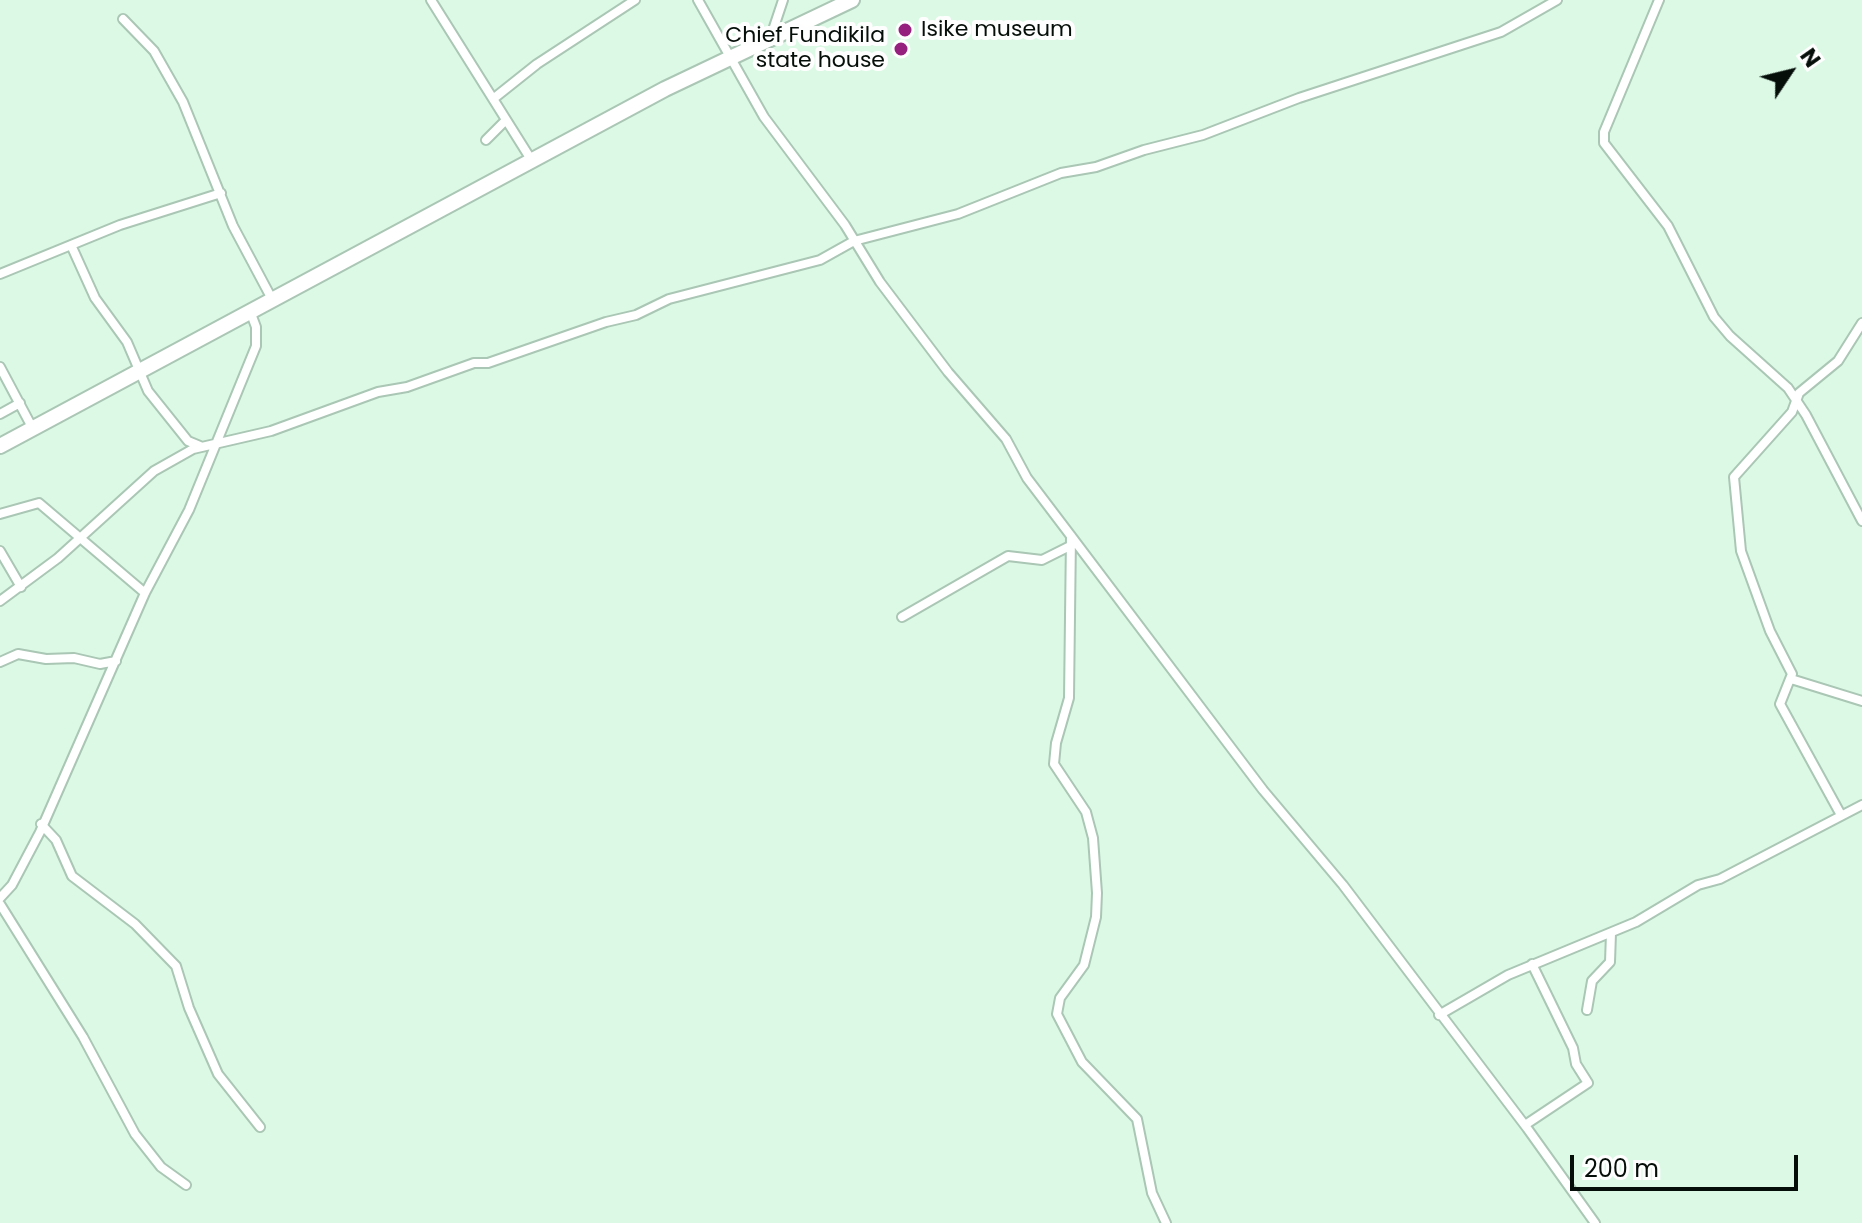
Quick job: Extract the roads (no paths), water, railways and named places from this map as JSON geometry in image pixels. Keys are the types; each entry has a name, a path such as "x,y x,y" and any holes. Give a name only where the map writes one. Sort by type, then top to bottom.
{"highway":[{"path":"0,446 729,56 852,0"}],"street":[{"path":"431,0 532,161"},
{"path":"493,99 537,64 635,0"},
{"path":"698,0 764,117 948,372 1011,447 1027,478 1263,790 1343,885 1525,1125 1595,1223"},
{"path":"771,36 783,0"},
{"path":"0,601 21,587 154,471 202,447 289,425 320,411 378,392 407,387 474,363 488,363 606,322 636,315 669,299 820,260 854,241 958,214 1061,173 1096,167 1144,150 1203,135 1299,98 1501,32 1557,0"},
{"path":"1659,0 1604,132 1604,143 1668,226 1714,317 1796,399 1862,521"},
{"path":"123,19 137,30 160,59 194,126 248,258 273,301"},
{"path":"486,140 505,121"},
{"path":"0,274 71,245 221,193"},
{"path":"71,245 95,298 127,342 148,391 188,441 202,447"},
{"path":"186,1185 161,1167 135,1134 83,1037 0,901 12,885 41,824 145,593 174,543 256,346 256,327 250,311"},
{"path":"1841,815 1782,709 1781,698 1791,679 1788,662 1770,631 1741,551 1739,501 1734,481 1738,469 1759,451 1792,412 1796,399 1838,361 1862,323"},
{"path":"0,367 33,429"},
{"path":"0,414 20,403"},
{"path":"0,514 39,503 145,593"},
{"path":"1071,536 1069,698 1056,743 1054,764 1086,812 1093,838 1097,893 1096,917 1084,965 1060,998 1057,1014 1064,1033 1082,1062 1137,1119 1152,1193 1166,1223"},
{"path":"902,617 1008,556 1042,560 1070,546"},
{"path":"0,551 21,587"},
{"path":"0,662 18,654 46,659 74,658 100,664 116,661"},
{"path":"1791,679 1862,701"},
{"path":"1439,1015 1532,964 1611,933 1698,885 1720,879 1862,805"},
{"path":"41,824 56,840 72,876 135,924 176,966 189,1008 218,1074 260,1127"},
{"path":"1587,1010 1592,981 1607,969 1611,958 1611,933"},
{"path":"1525,1125 1588,1084 1532,964"}],"place":[{"name":"Isike museum","path":"905,30"},
{"name":"Chief Fundikila state house","path":"901,49"}]}
